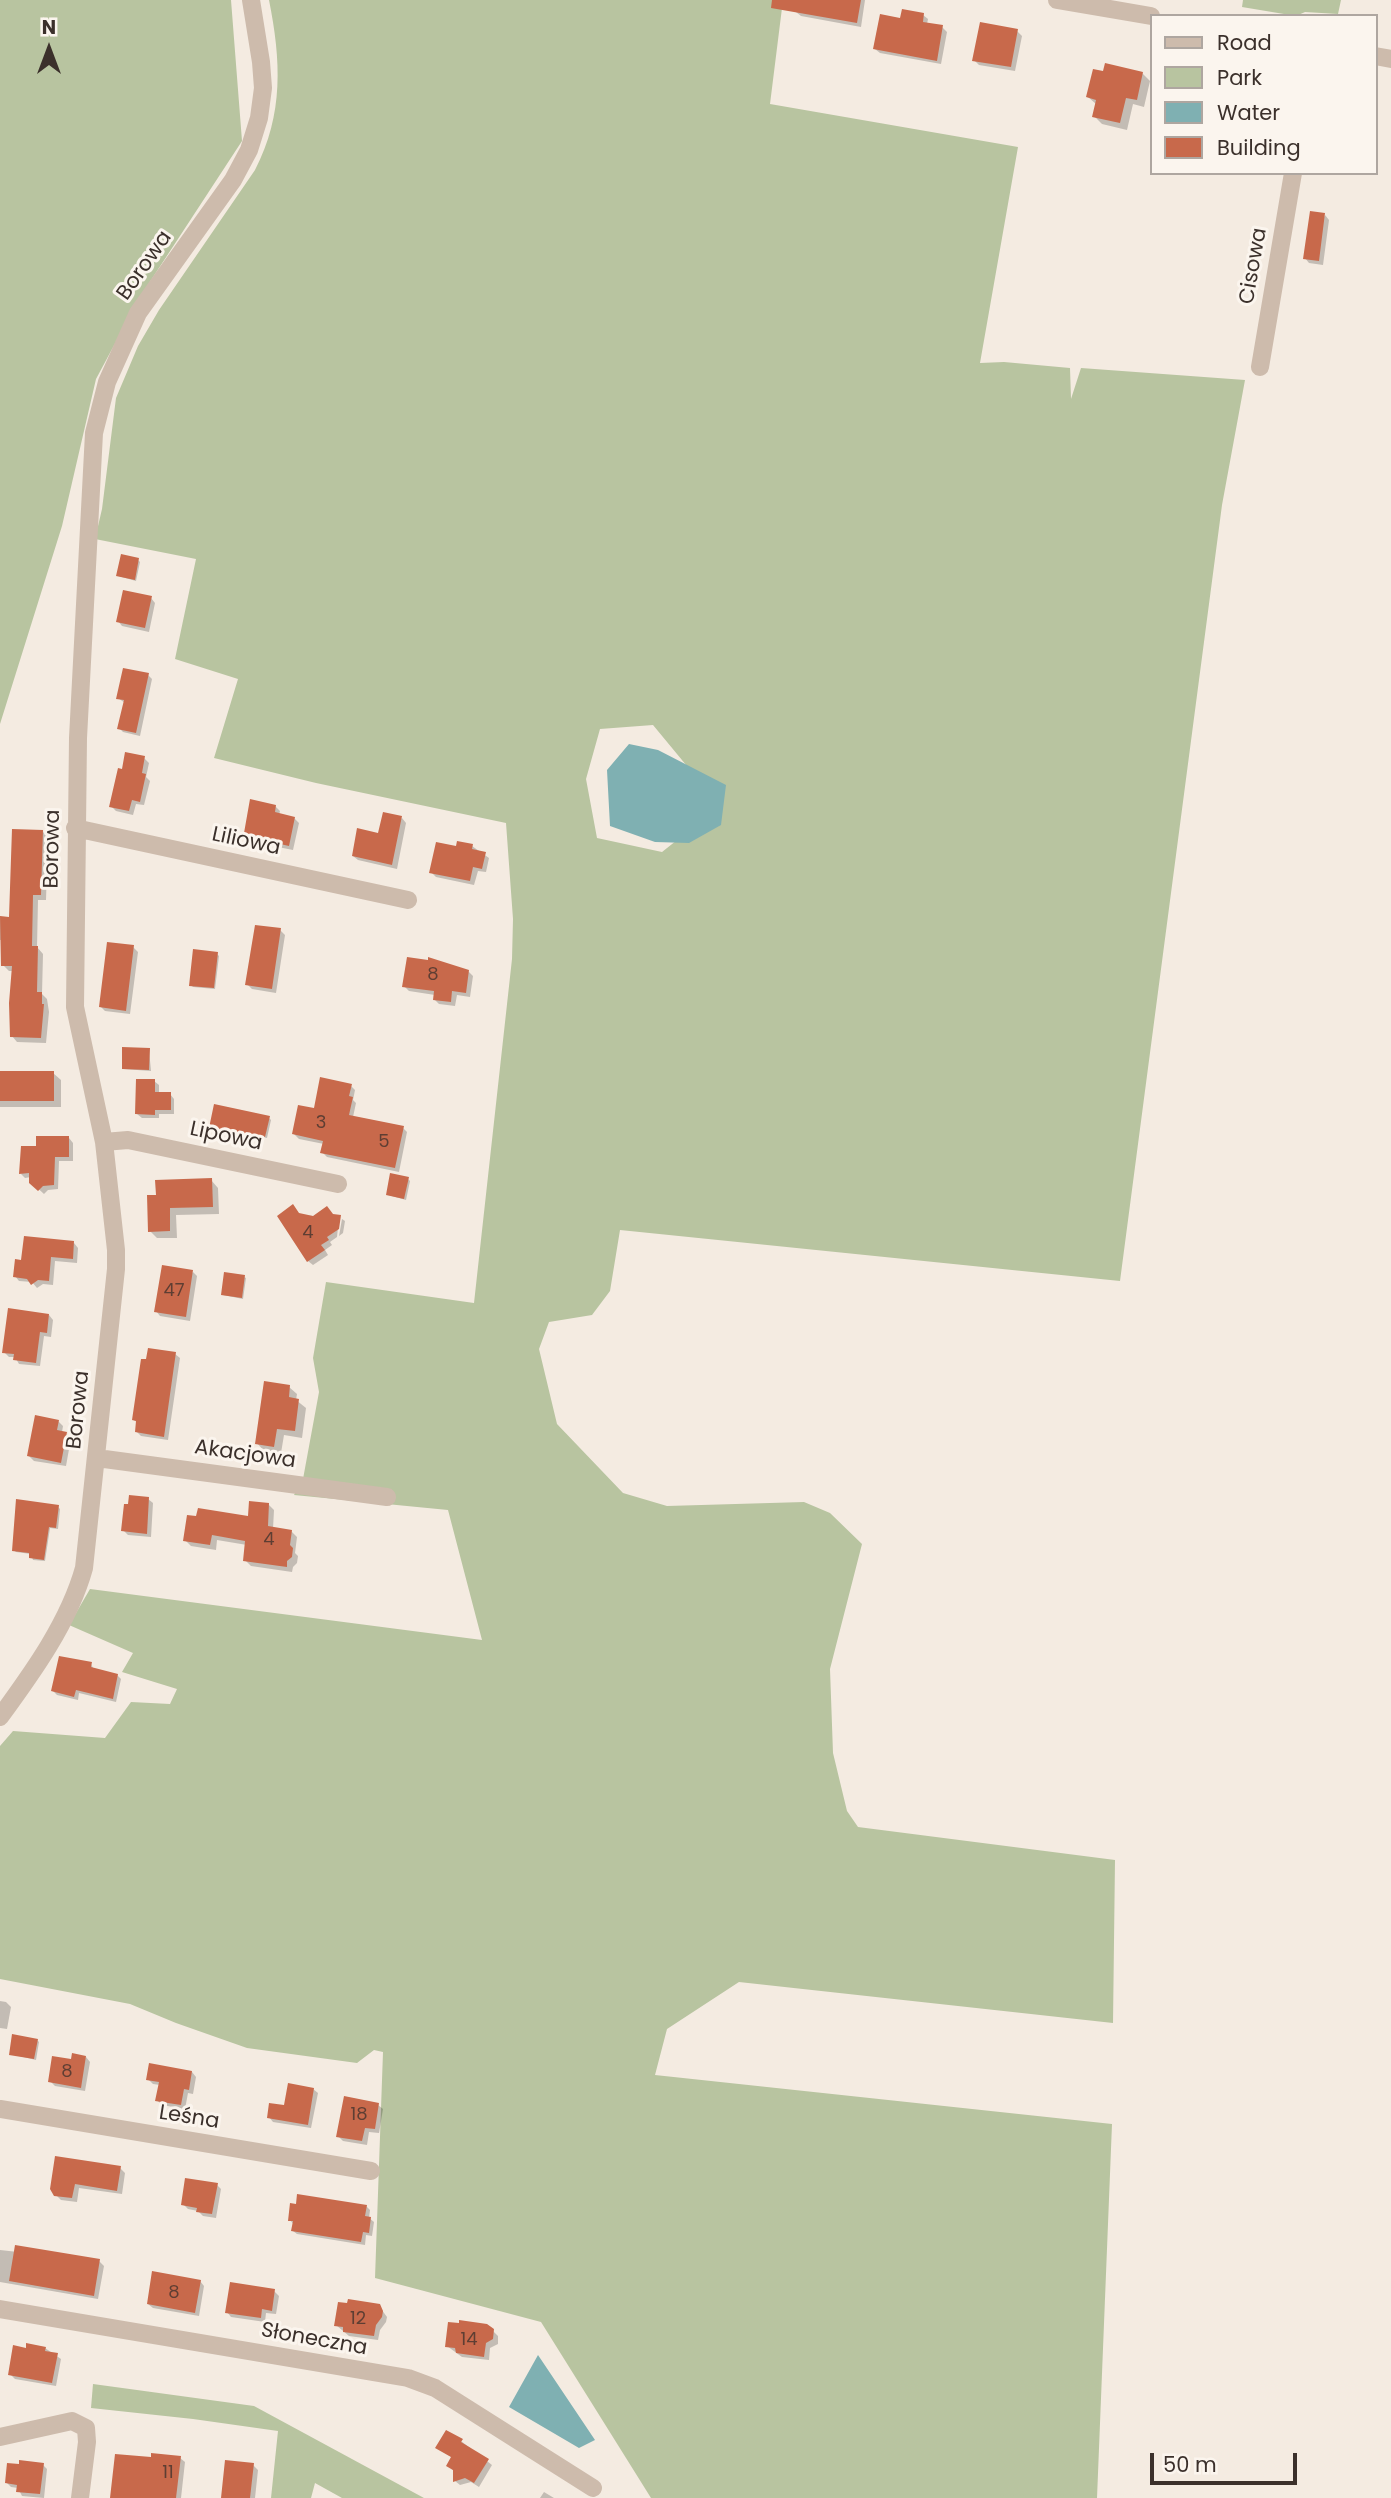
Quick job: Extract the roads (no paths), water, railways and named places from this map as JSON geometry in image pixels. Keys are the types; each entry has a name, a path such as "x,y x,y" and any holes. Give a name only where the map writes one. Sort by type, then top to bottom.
{"street":[{"name":"Borowa","path":"0,1717 47,1647 78,1589 84,1568 116,1269 104,1142 75,1007 75,828 94,433 107,382 138,313 233,180 250,150 259,118 263,88 251,0"},
{"path":"1057,0 1150,16"},
{"name":"Cisowa","path":"1260,367 1293,175"},
{"name":"Liliowa","path":"75,828 408,901"},
{"name":"Lipowa","path":"104,1142 128,1140 338,1184"},
{"name":"Akacjowa","path":"97,1458 387,1497"},
{"name":"Leśna","path":"0,2109 371,2171"},
{"name":"Słoneczna","path":"0,2309 408,2378 435,2388 593,2488"},
{"path":"0,2437 72,2421 86,2428 88,2442 80,2498"}],"water":[{"path":"629,744 658,750 726,785 721,825 689,843 655,842 610,826 607,770"},
{"path":"538,2355 595,2440 579,2448 509,2407"}]}
